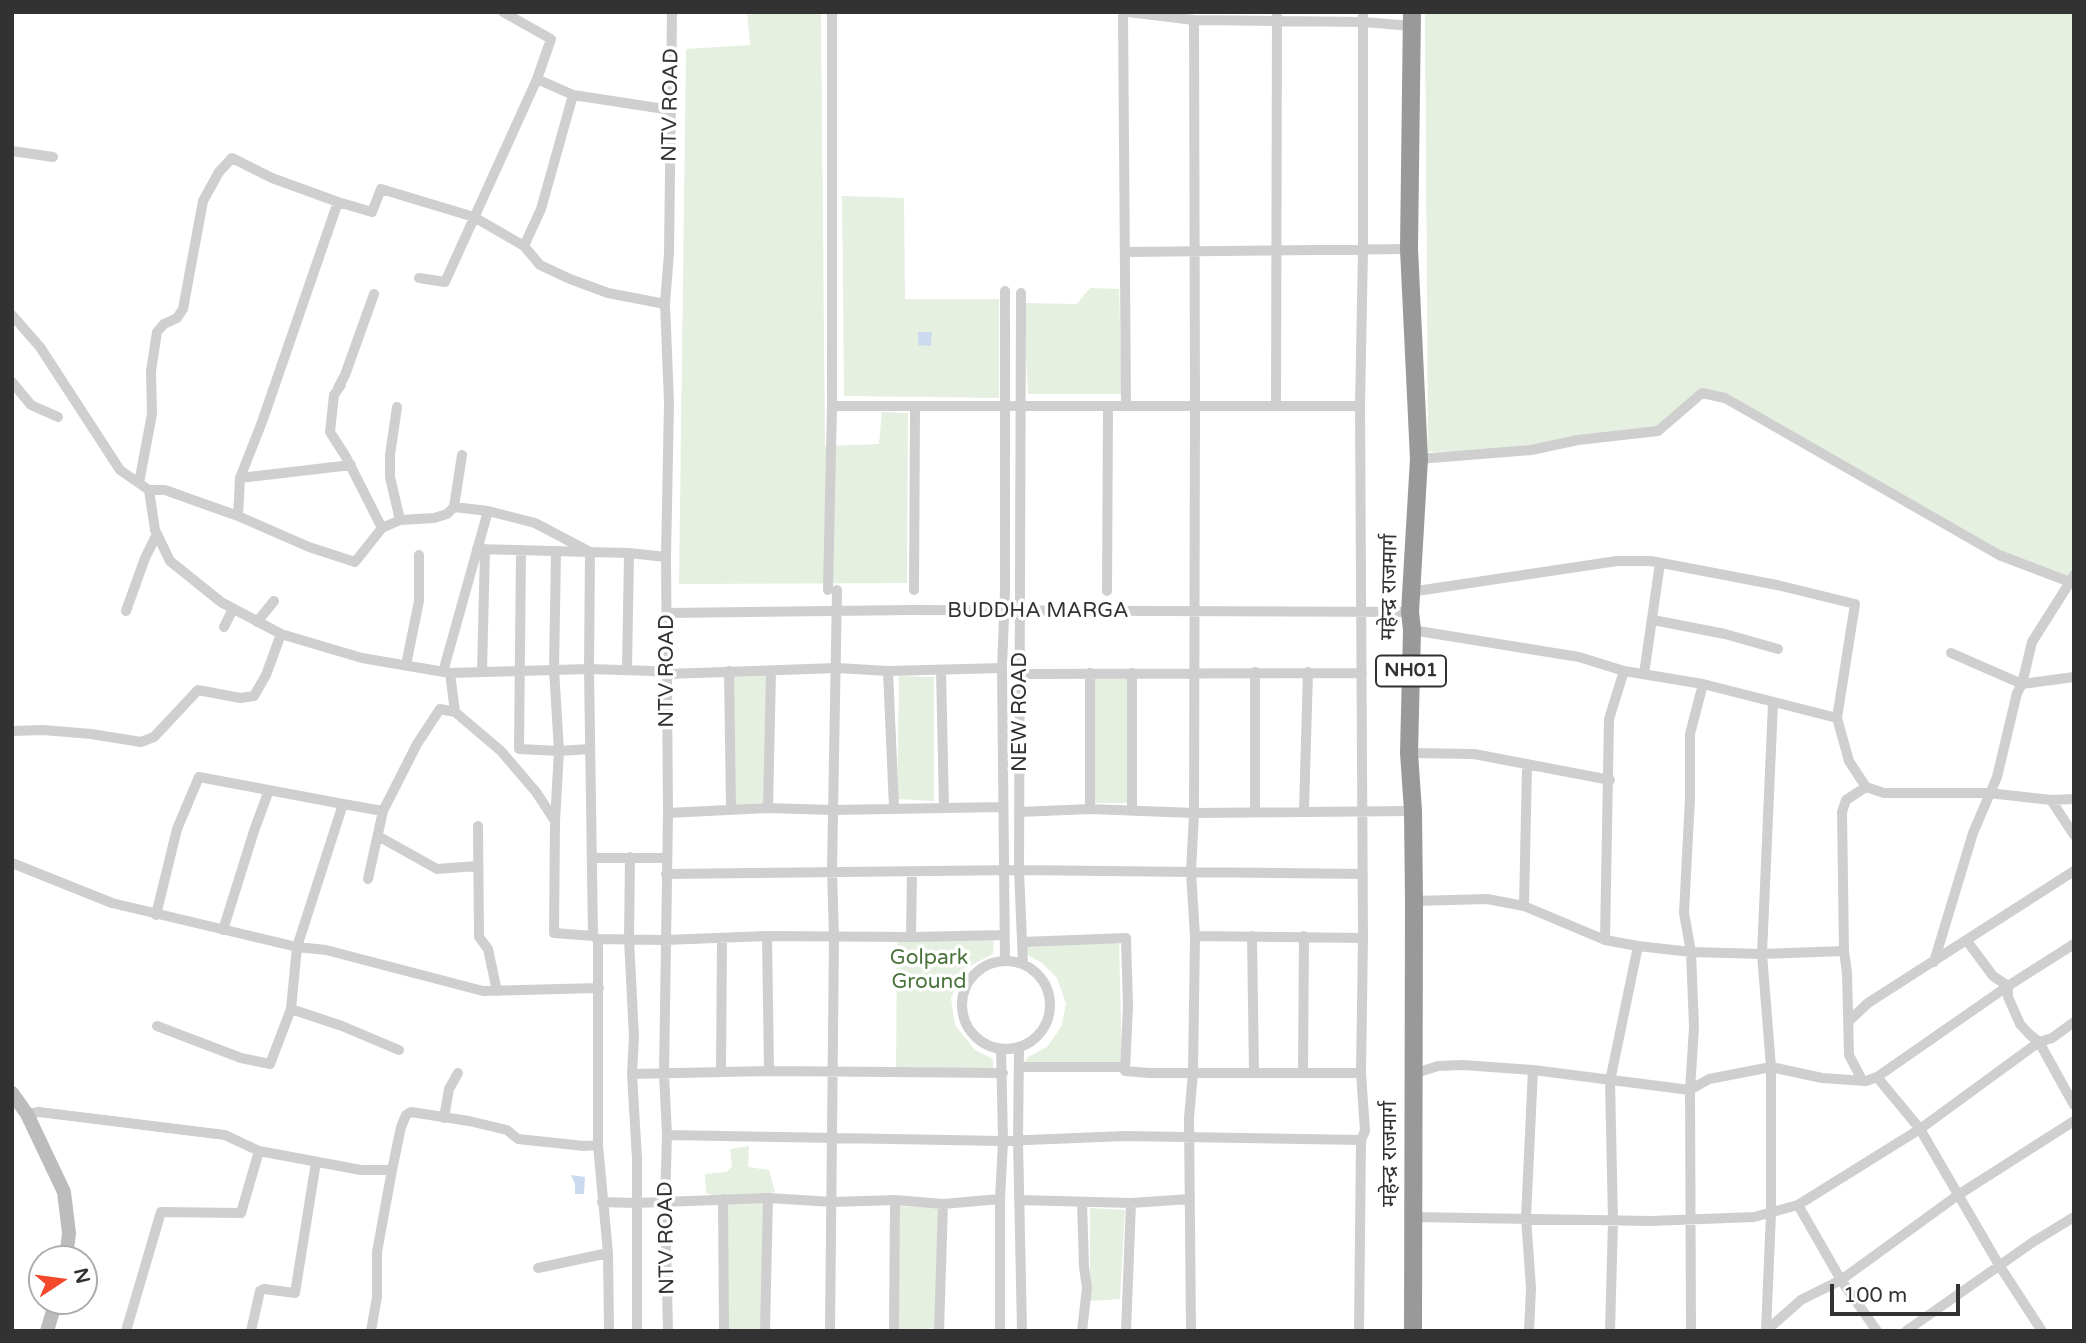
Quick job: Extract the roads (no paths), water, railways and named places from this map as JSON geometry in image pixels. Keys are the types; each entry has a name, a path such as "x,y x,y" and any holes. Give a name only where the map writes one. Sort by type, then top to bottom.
{"highway":[{"name":"महेन्द्र राजमार्ग","path":"1412,19 1409,249 1419,459 1410,592 1412,630 1409,753 1414,901 1413,1331"}],"street":[{"path":"419,278 445,282 537,79 551,38 503,12"},
{"name":"NTV ROAD","path":"668,1331 664,1074 669,402 665,304 669,253 672,12"},
{"path":"830,1331 833,1202 832,810 837,668 837,610 833,590 832,12"},
{"path":"1126,406 1126,12 1194,20 1277,17 1412,19"},
{"path":"1276,405 1277,17"},
{"path":"1359,1331 1361,1140 1365,1131 1361,1073 1363,612 1360,406 1363,17"},
{"path":"1191,1331 1189,1118 1193,1073 1195,936 1191,872 1194,813 1194,20"},
{"path":"537,79 573,94 671,110"},
{"path":"524,246 541,209 573,94"},
{"path":"12,151 53,158"},
{"path":"139,483 152,414 151,371 157,332 164,324 177,318 183,309 203,201 219,172 232,159 338,202 372,212 380,189 474,217 524,246 540,265 570,279 608,293 665,304"},
{"path":"238,516 240,478 338,202"},
{"path":"1126,252 1409,249"},
{"name":"NEW ROAD","path":"1004,961 1002,668 1005,291"},
{"name":"NEW ROAD","path":"1021,293 1019,870 1023,964"},
{"path":"374,294 345,375 334,395 330,432 351,465 382,528"},
{"path":"12,315 40,347 120,470 149,490 164,490 238,516 309,547 355,562 382,528 400,520 434,518 447,514 454,507 462,455"},
{"path":"12,382 31,405 58,417"},
{"path":"334,395 341,385"},
{"path":"1419,459 1531,450 1578,440 1658,431 1702,394 1725,398 1999,555 2072,578 2032,642 1997,777 1973,833 1934,962"},
{"path":"832,406 1360,406"},
{"path":"397,407 390,455 390,477 400,520"},
{"path":"914,590 915,407"},
{"path":"1107,591 1108,407"},
{"path":"240,478 351,465"},
{"path":"149,490 157,534 170,561 221,603 281,634 362,658 446,672 589,668 653,670 667,674 837,668 888,671 1002,668"},
{"path":"454,507 488,511 535,523 590,552"},
{"path":"455,712 446,672 481,549 488,511"},
{"path":"126,611 145,558 157,534"},
{"path":"481,549 629,553 666,557"},
{"path":"481,549 482,671"},
{"path":"519,749 521,550"},
{"path":"556,551 554,669 559,751 554,933 595,938 665,940 767,936 1003,936"},
{"path":"590,552 592,858 599,988 598,1145 608,1253 609,1331"},
{"path":"627,669 629,553"},
{"path":"407,665 419,601 418,555"},
{"path":"1410,592 1617,561 1660,563 1777,585 1855,604 1837,718 1849,761 1866,787 1884,793 1989,793 2051,800 2074,799"},
{"path":"1644,674 1660,563"},
{"path":"257,622 274,601"},
{"path":"224,627 233,609"},
{"name":"BUDDHA MARGA","path":"667,613 837,610 1410,612"},
{"path":"1653,620 1725,634 1778,649"},
{"path":"1412,630 1579,657 1624,670 1703,684 1837,718"},
{"path":"12,731 79,733 141,742 154,737 198,690 240,698 254,696 266,675 281,634"},
{"path":"1951,653 2022,684 2074,677"},
{"path":"941,670 944,808"},
{"path":"1605,940 1610,780 1609,719 1624,670"},
{"path":"729,671 730,809"},
{"path":"768,808 771,671"},
{"path":"888,671 894,808"},
{"path":"1255,672 1255,811"},
{"path":"1304,810 1307,672"},
{"path":"1090,673 1090,809"},
{"path":"1132,673 1132,810"},
{"path":"1021,674 1362,673"},
{"path":"1691,1331 1689,1090 1694,1027 1691,952 1684,913 1690,798 1690,734 1703,684"},
{"path":"1766,1331 1771,1213 1771,1067 1762,954 1773,702"},
{"path":"368,879 383,811 417,744 440,709 455,712 501,751 536,792 555,821"},
{"path":"501,751 590,749"},
{"path":"1409,753 1474,754 1610,780"},
{"path":"1524,906 1527,766"},
{"path":"156,915 177,829 199,777 383,811"},
{"path":"1862,1080 1849,1055 1842,812 1846,800 1866,787"},
{"path":"223,930 269,790"},
{"path":"2051,800 2074,835"},
{"path":"157,1026 241,1058 270,1064 291,1009 297,947 343,804"},
{"path":"668,813 768,808 832,810 1003,807"},
{"path":"1019,812 1090,809 1194,813 1413,811"},
{"path":"478,826 478,937 488,949 497,991"},
{"path":"377,836 437,869 478,866"},
{"path":"630,857 629,939 635,1037 632,1074 636,1142 637,1331"},
{"path":"592,858 666,858"},
{"path":"12,863 112,903 156,915 297,947 326,950 483,991 599,988"},
{"path":"666,874 1019,870 1363,874"},
{"path":"911,937 912,871"},
{"path":"1850,1021 1868,1003 2074,871"},
{"path":"1414,901 1487,899 1524,906 1605,940 1638,946 1691,952 1762,954 1844,951"},
{"path":"767,936 769,1071"},
{"path":"1195,936 1363,938"},
{"path":"1252,936 1254,1073"},
{"path":"1303,1073 1304,936"},
{"path":"720,1072 722,938"},
{"path":"1023,942 1126,938 1128,1006 1125,1071"},
{"path":"1967,941 1993,976 2008,986"},
{"path":"1413,1074 1438,1066 1463,1065 1533,1070 1689,1090 1709,1079 1771,1067 1822,1078 1862,1080 1877,1077 2008,986 2074,944"},
{"path":"1610,1331 1613,1221 1610,1081 1638,946"},
{"path":"1004,961 1023,964 1042,979 1050,1001 1046,1025 1039,1035 1019,1048 1002,1049 985,1044 972,1032 964,1017 962,999 968,983 988,965 1004,961"},
{"path":"2008,986 2008,998 2020,1024 2039,1042 2074,1105"},
{"path":"291,1009 342,1026 398,1050"},
{"path":"1412,1217 1651,1221 1743,1218 1771,1213 1798,1205 1920,1129 2039,1042 2052,1038 2074,1022"},
{"path":"1019,1048 1022,1331"},
{"path":"1000,1331 1002,1049"},
{"path":"1020,1067 1123,1068 1125,1071 1193,1073 1361,1073"},
{"path":"1529,1331 1531,1288 1526,1217 1533,1070"},
{"path":"632,1074 769,1071 1003,1073"},
{"path":"444,1118 449,1089 458,1073"},
{"path":"1877,1077 1920,1129 1999,1265 2042,1331"},
{"path":"12,1093 27,1114 64,1192 69,1233 68,1245"},
{"path":"27,1114 39,1112 225,1135 259,1151 361,1170 392,1170"},
{"path":"371,1331 377,1297 377,1252 401,1127 406,1115 411,1112 507,1130 518,1139 598,1145"},
{"path":"1766,1331 1801,1300 1841,1280 1958,1195 2074,1121"},
{"path":"667,1136 1003,1141 1125,1136 1361,1140"},
{"path":"127,1331 161,1212 241,1213 259,1151"},
{"path":"251,1331 260,1291 264,1289 295,1293 316,1162"},
{"path":"602,1202 768,1198 833,1202 895,1200 943,1204 1000,1199"},
{"path":"765,1331 768,1198"},
{"path":"723,1199 724,1331"},
{"path":"1020,1200 1131,1203 1190,1199"},
{"path":"894,1331 895,1200"},
{"path":"1082,1202 1087,1288 1082,1331"},
{"path":"1126,1331 1131,1203"},
{"path":"939,1331 943,1204"},
{"path":"1798,1205 1841,1280 1877,1331"},
{"path":"1906,1331 1979,1282 1999,1265 2074,1217"},
{"path":"538,1268 608,1253"}],"water":[{"path":"918,332 932,332 931,346 918,345"},
{"path":"571,1175 585,1177 584,1194 575,1194"}],"park label":[{"name":"Golpark Ground","path":"929,970"}]}
